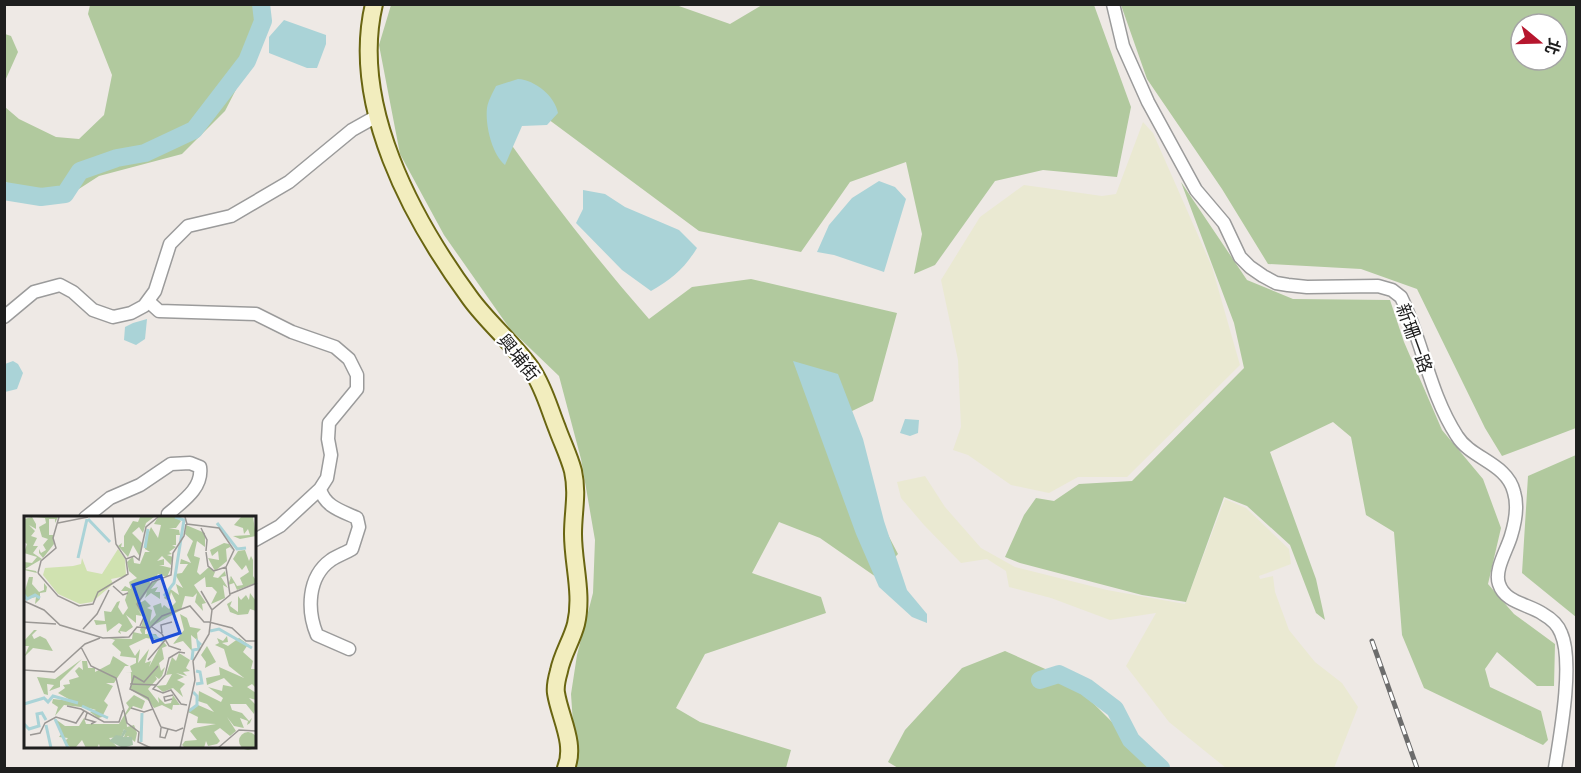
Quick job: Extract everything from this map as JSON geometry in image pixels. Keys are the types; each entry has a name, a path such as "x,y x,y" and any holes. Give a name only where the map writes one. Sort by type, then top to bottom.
{"street":[{"name":"興埔街","path":"374,4 370,20 368,59 377,117 400,181 433,244 471,299 531,368 542,387 573,470 577,500 573,534 579,588 576,624 559,669 556,692 569,748 569,761 566,768"},
{"name":"新珊一路","path":"1113,4 1123,46 1148,102 1196,190 1224,223 1240,257 1263,276 1276,283 1307,287 1378,286 1392,290 1401,297 1439,403 1458,438 1479,456 1498,467 1509,480 1514,492 1516,510 1498,582 1503,593 1541,612 1552,621 1561,632 1566,650 1565,684 1555,768"},
{"path":"4,318 34,292 60,285 93,310 113,317 131,314 144,306 155,291 170,244 188,226 231,216 289,182 352,130 377,117"},
{"path":"148,301 159,310 256,314 292,332 334,347 349,359 357,375 357,389 329,423 328,439 331,455 327,478 320,489 280,526 256,539"},
{"path":"88,516 110,498 140,485 171,464 190,463 200,467 201,475 196,488 168,516"},
{"path":"320,489 323,499 335,509 357,518 359,527 352,549 329,561 318,576 309,598 311,621 317,635 349,649"}],"green space":[{"path":"90,5 261,5 258,33 247,68 225,111 182,154 99,176 68,196 44,199 21,194 5,181 5,107 19,119 56,137 79,139 104,115 112,75 88,14"},
{"path":"391,5 676,5 730,24 762,5 1094,5 1131,107 1117,177 1043,170 995,181 935,265 914,274 922,234 906,162 850,182 801,252 699,231 525,102 496,123 570,223 649,319 692,287 751,279 897,313 873,401 829,422 898,554 876,577 820,538 779,522 752,573 821,597 826,613 705,654 676,708 700,722 791,750 786,768 576,768 571,694 577,655 593,593 595,540 581,459 559,376 510,329 444,235 400,154 379,45"},
{"path":"1121,5 1576,5 1576,428 1502,456 1485,428 1417,289 1361,269 1268,264 1222,189 1147,79"},
{"path":"5,34 11,36 18,52 5,81"},
{"path":"1143,122 1153,133 1212,267 1240,365 1127,477 1078,477 1049,493 1011,485 968,455 953,450 961,427 958,360 941,280 980,217 1024,185 1102,196 1116,194"},
{"path":"1181,182 1247,280 1293,299 1390,300 1404,342 1442,430 1483,479 1501,528 1488,584 1514,614 1555,644 1554,686 1537,686 1497,652 1485,669 1490,687 1541,711 1548,740 1543,745 1424,688 1402,635 1394,532 1366,515 1351,437 1333,422 1270,452 1316,579 1325,620 1316,613 1290,545 1247,506 1224,497 1186,602 1142,595 1005,557 1024,515 1036,498 1054,501 1079,484 1132,481 1244,368 1234,323"},
{"path":"1576,455 1576,617 1522,573 1528,476"},
{"path":"925,476 945,507 981,548 1015,567 1107,590 1185,604 1225,499 1246,508 1289,549 1291,564 1259,576 1260,579 1273,576 1275,592 1289,630 1315,662 1342,683 1358,707 1334,768 1226,768 1169,722 1126,666 1156,613 1110,620 1051,598 1009,587 1006,571 987,559 961,563 901,498 897,482"},
{"path":"1005,651 1070,680 1158,768 898,768 888,762 905,730 962,668"}],"water":[{"path":"284,20 326,35 326,44 317,68 307,68 269,53 269,37"},
{"path":"518,79 531,82 549,95 558,113 547,125 522,126 505,165 496,154 490,139 487,108 496,86"},
{"path":"879,181 895,187 906,199 884,272 834,255 817,252 829,225 852,198"},
{"path":"583,190 605,194 625,207 679,230 697,248 677,273 651,291 622,270 576,223 583,209"},
{"path":"147,319 145,339 136,345 124,340 125,327"},
{"path":"13,361 18,364 23,373 17,389 5,392 5,364"},
{"path":"793,361 838,374 863,439 884,521 907,590 927,614 927,623 912,617 879,587 856,534"},
{"path":"905,419 919,420 918,433 910,436 900,433"}],"waterway":[{"path":"4,191 41,197 65,194 80,171 117,158 145,153 194,130 247,61 263,21 261,4"},
{"path":"1040,680 1059,674 1086,687 1115,709 1131,740 1161,768"}],"railway":[{"path":"1372,641 1417,768"}]}
